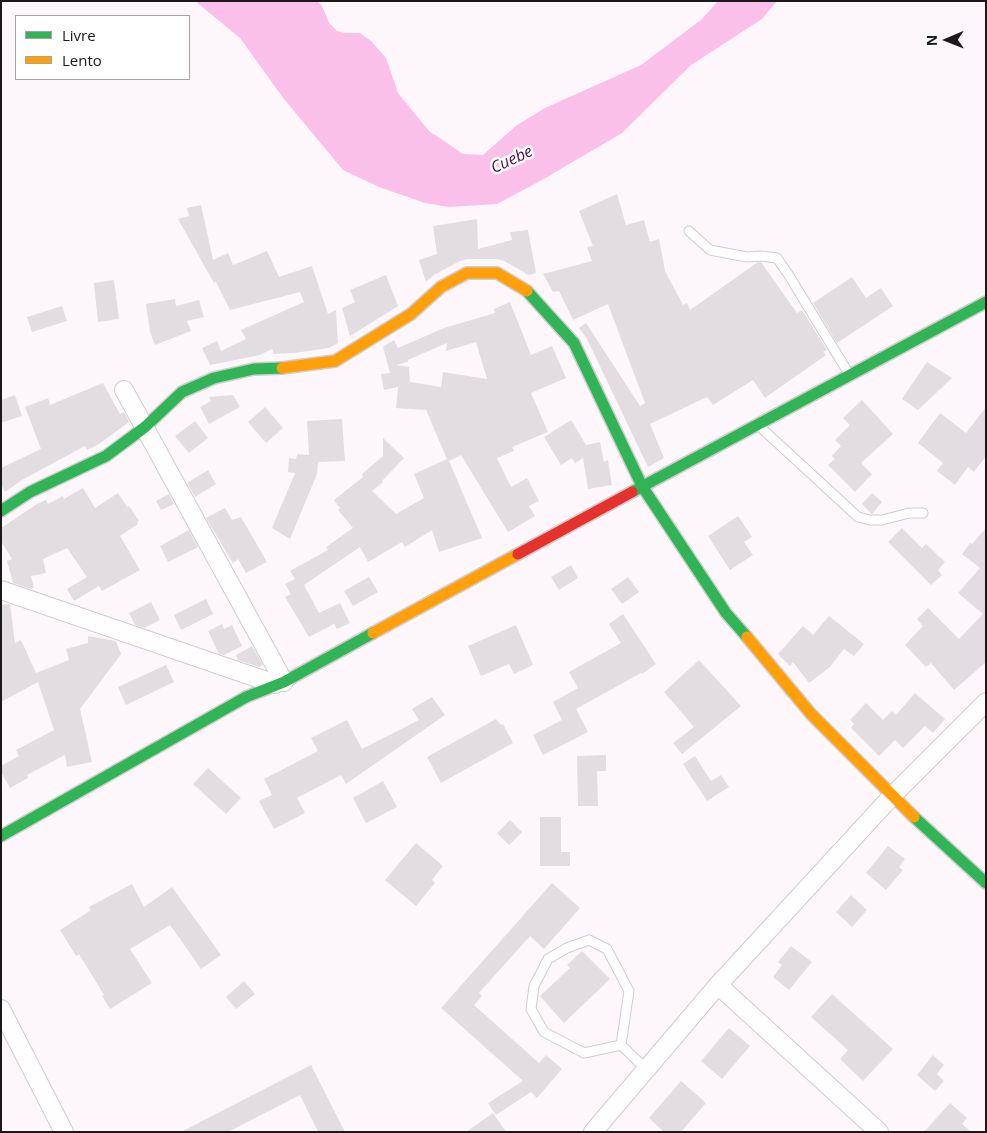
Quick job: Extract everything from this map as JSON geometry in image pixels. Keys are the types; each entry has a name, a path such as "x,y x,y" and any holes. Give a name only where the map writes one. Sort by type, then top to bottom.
{"street":[{"path":"1,511 30,492 106,456 129,440 182,392 214,378 254,369 295,367 336,361 411,314 441,287 467,273 497,273 525,289 574,343 642,486 726,614 811,714 892,796 986,883"},
{"path":"1,836 246,697 280,683 986,302"},
{"path":"124,390 145,426 280,683"},
{"path":"1,590 280,683"},
{"path":"593,1132 718,985 892,796 986,702"},
{"path":"718,985 879,1132"},
{"path":"1,1009 64,1132"}],"lane":[{"path":"689,231 710,250 747,257 777,258 850,375"},
{"path":"758,424 845,507 858,517 882,520 909,513 923,513"},
{"path":"589,940 607,949 630,991 621,1045 584,1052 544,1032 531,1009 534,986 548,959 567,948 589,940"},
{"path":"621,1045 646,1069"}],"water":[{"name":"Cuebe","path":"195,1 317,1 322,6 329,23 337,31 360,33 371,41 386,58 398,93 429,131 463,154 483,155 517,125 545,108 641,65 702,19 718,1 777,1 762,19 691,65 622,133 497,204 449,207 425,203 379,187 343,170 284,99 240,38"}],"building":[{"path":"617,194 626,225 644,220 650,242 659,239 665,271 683,305 687,303 690,310 758,262 761,262 797,313 802,310 827,350 823,352 826,355 765,398 753,380 713,405 707,397 650,424 664,458 648,467 586,337 579,328 586,323 640,406 645,403 608,304 573,320 559,291 553,292 543,274 592,261 587,247 593,246 579,211"},
{"path":"201,205 213,260 228,253 233,265 267,251 279,277 312,266 328,314 336,310 338,343 329,348 294,353 274,354 272,349 260,355 210,365 202,348 217,341 221,351 246,339 241,330 304,302 300,292 230,310 216,282 214,283 178,219 189,216 187,208"},
{"path":"477,219 478,249 512,240 510,232 528,230 536,273 529,275 497,259 467,259 434,275 426,282 419,260 437,254 433,226"},
{"path":"386,275 398,306 350,336 342,308 355,302 350,290"},
{"path":"852,277 866,298 881,288 893,306 837,343 813,303"},
{"path":"114,280 119,319 98,322 94,283"},
{"path":"175,299 176,306 199,300 204,317 187,321 191,331 155,345 150,332 146,304"},
{"path":"510,302 531,355 552,346 566,378 531,393 548,432 512,447 514,451 497,458 511,487 527,478 539,501 529,506 535,516 508,532 461,455 449,461 482,538 439,552 432,530 405,547 402,542 368,562 360,547 304,585 319,613 340,603 350,623 337,629 334,624 309,637 285,597 291,594 285,584 295,579 290,571 328,550 326,547 353,528 338,510 340,508 334,500 363,477 362,474 383,456 383,438 404,458 383,482 372,491 396,514 424,498 414,474 447,459 426,410 396,408 398,387 384,390 381,374 390,373 383,347 394,340 398,348 444,328 495,313 494,309","holes":["476,342 487,379 443,372 441,387 410,382 409,367 396,365 408,362 408,360 447,343 446,351"]},
{"path":"62,306 67,321 32,332 27,317"},
{"path":"927,362 952,378 918,410 902,399"},
{"path":"103,383 120,414 124,412 129,422 99,444 87,450 85,446 22,480 5,492 1,484 1,468 41,449 25,407 48,398 50,405"},
{"path":"15,395 22,416 1,423 1,400"},
{"path":"233,395 240,407 209,424 200,407 211,401 209,397"},
{"path":"862,400 893,434 861,463 872,474 855,492 828,465 835,459 832,456 841,446 835,440 850,425 843,418"},
{"path":"265,407 283,428 266,443 248,422"},
{"path":"986,407 986,456 974,472 968,467 955,485 937,471 943,463 918,443 940,413 966,433"},
{"path":"342,419 345,461 318,462 317,474 290,539 272,528 295,473 288,472 289,458 296,459 297,454 309,455 307,421"},
{"path":"571,420 586,445 600,442 604,462 608,460 612,485 588,489 583,458 575,463 572,458 561,465 544,437"},
{"path":"195,421 208,438 189,453 175,436"},
{"path":"208,470 216,484 195,497 187,483"},
{"path":"83,488 95,508 118,493 127,507 129,506 139,521 138,524 120,536 140,570 102,591 99,586 74,601 67,589 87,577 67,548 43,559 46,573 31,576 34,588 31,589 13,583 7,561 12,559 1,541 1,528 37,504 46,500 48,504 63,496 64,499"},
{"path":"872,493 882,502 872,514 862,504"},
{"path":"169,494 174,504 161,510 156,501"},
{"path":"225,508 232,520 241,517 267,562 246,573 238,559 233,563 206,518"},
{"path":"738,516 752,537 744,542 753,555 730,570 708,536"},
{"path":"902,528 922,548 926,544 945,562 938,570 942,575 931,585 888,542"},
{"path":"986,528 986,662 954,690 931,663 926,667 905,645 923,626 917,619 928,608 959,639 983,614 958,593 980,568 962,554 970,543 972,544"},
{"path":"189,530 198,547 168,562 160,546"},
{"path":"571,565 578,578 559,590 551,577"},
{"path":"369,577 378,592 353,606 344,591"},
{"path":"628,577 639,592 622,604 611,589"},
{"path":"206,599 213,614 181,630 174,615"},
{"path":"151,602 160,620 144,628 135,625 129,613"},
{"path":"10,604 15,643 21,640 36,673 69,660 66,649 88,643 88,636 116,641 121,654 80,709 92,762 67,767 65,755 27,775 28,778 10,788 1,772 1,766 19,756 16,750 54,730 38,682 1,702 1,605"},
{"path":"623,614 656,664 642,674 576,709 588,732 543,755 533,735 562,720 553,702 578,688 569,672 621,643 609,624"},
{"path":"829,616 864,644 854,656 844,649 830,667 809,683 793,662 790,666 778,654 803,626 813,635"},
{"path":"222,624 224,629 232,625 242,646 224,655 219,654 208,631"},
{"path":"516,625 533,665 514,674 509,664 481,676 468,646"},
{"path":"252,646 263,665 259,667 238,660 236,655"},
{"path":"699,660 741,706 682,754 673,743 694,727 664,692"},
{"path":"166,665 174,682 126,705 118,687"},
{"path":"915,693 945,719 933,733 925,726 903,748 895,740 879,756 851,728 854,724 850,720 866,703 883,720 892,711 896,715"},
{"path":"432,697 445,715 346,784 341,775 297,798 305,813 274,829 259,801 272,795 264,779 318,751 311,738 347,720 362,749 419,720 412,709"},
{"path":"496,719 501,725 503,724 513,743 441,783 427,757"},
{"path":"606,755 606,771 597,771 598,806 578,806 577,756"},
{"path":"695,756 711,781 721,775 729,787 707,801 683,764"},
{"path":"208,768 241,798 226,814 193,784"},
{"path":"383,781 397,807 366,823 353,798"},
{"path":"540,817 561,817 561,852 570,852 570,866 540,866"},
{"path":"510,820 522,832 509,845 497,833"},
{"path":"416,843 443,866 432,880 435,883 416,906 385,880"},
{"path":"888,846 905,859 899,867 903,870 886,890 866,873"},
{"path":"552,883 580,908 544,949 530,936 479,993 482,996 474,1005 539,1063 546,1055 562,1069 537,1098 531,1092 496,1115 488,1103 523,1081 441,1008"},
{"path":"132,884 144,907 172,887 221,955 201,969 170,925 130,949 152,983 110,1009 102,996 104,995 79,954 76,956 60,930 91,910 89,907"},
{"path":"851,895 867,910 852,927 836,912"},
{"path":"791,946 812,962 789,990 773,977 782,965 778,962"},
{"path":"582,951 610,979 564,1023 540,996 570,968 567,965"},
{"path":"244,981 255,994 236,1009 226,997"},
{"path":"832,994 893,1049 863,1081 840,1059 848,1050 811,1017"},
{"path":"729,1028 750,1046 722,1079 701,1061"},
{"path":"933,1055 944,1065 937,1074 944,1081 935,1091 917,1075"},
{"path":"311,1065 345,1132 318,1132 300,1095 228,1132 181,1132"},
{"path":"681,1081 706,1103 681,1132 664,1132 649,1118"},
{"path":"950,1103 967,1118 962,1124 971,1132 924,1132"},
{"path":"493,1113 506,1132 466,1132"}],"traffic: fast":[{"path":"527,291 574,343 642,486 726,613 747,637"},
{"path":"632,492 986,302"},
{"path":"1,511 30,492 106,456 145,427 182,392 214,378 254,369 282,368"},
{"path":"1,836 246,697 284,682 373,633"},
{"path":"914,817 986,883"}],"traffic: slow":[{"path":"282,368 335,361 411,314 441,287 467,273 497,273 527,291"},
{"path":"373,633 518,554"},
{"path":"747,637 811,714 914,817"}],"traffic: jam":[{"path":"518,554 632,492"}]}
